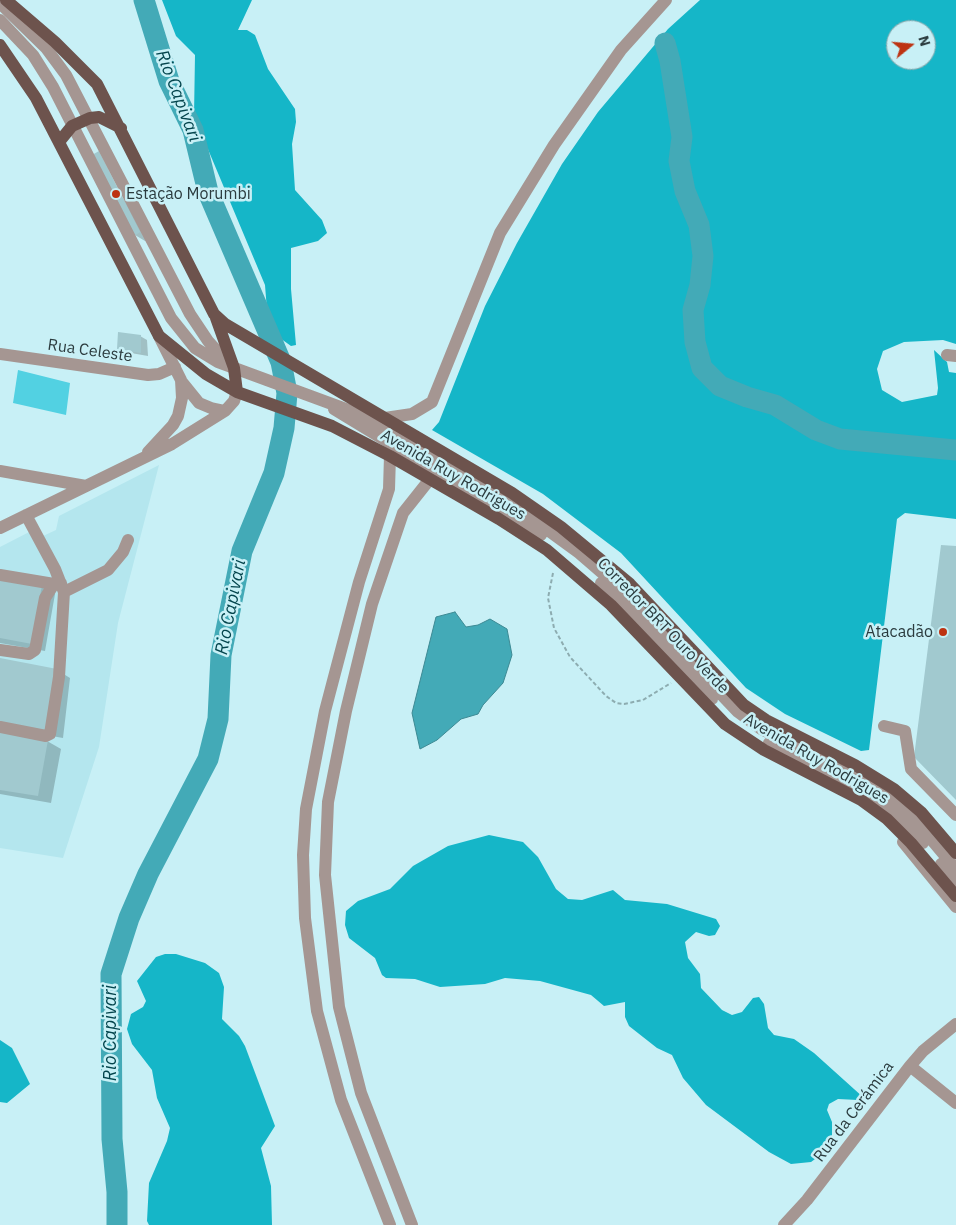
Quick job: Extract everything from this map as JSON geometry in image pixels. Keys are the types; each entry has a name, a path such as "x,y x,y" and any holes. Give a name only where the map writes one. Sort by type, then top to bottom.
{"main road":[{"name":"Avenida Ruy Rodrigues","path":"6,0 84,68 97,84 214,314 232,330 512,493 569,533 630,584 744,705 766,720 855,765 894,789 921,812 956,853"},
{"name":"Avenida Ruy Rodrigues","path":"0,45 36,98 159,336 206,374 237,392 309,416 390,456 515,529 560,560 612,605 714,714 738,734 764,750 861,800 887,819 911,843 956,896"},
{"path":"59,142 72,126 90,118 99,117 121,128"},
{"path":"214,314 234,368 237,392"}],"street":[{"path":"385,418 412,414 432,402 500,233 554,145 621,50 666,0"},
{"name":"Corredor BRT Ouro Verde","path":"0,3 46,48 66,75 90,118 190,314 208,341 234,368"},
{"name":"Corredor BRT Ouro Verde","path":"0,20 33,55 53,87 170,318 187,340 206,357 338,405 369,420 507,502 555,535 623,591 738,712 761,729 855,776 879,791 914,819 956,869"},
{"path":"159,336 181,380 199,403 210,408 225,410"},
{"name":"Rua Celeste","path":"0,354 148,375 159,374 175,367"},
{"path":"139,460 164,436 178,416 182,398 181,380"},
{"path":"0,528 172,444 225,410 234,401 237,392"},
{"name":"Corredor BRT Ouro Verde","path":"305,394 504,511 552,543 618,599 731,717 768,742 879,801 903,822 956,882"},
{"path":"390,456 389,489 359,582 325,711 306,809 304,879 306,918 317,1011 341,1100 390,1225"},
{"path":"0,471 86,486"},
{"path":"412,1225 361,1093 339,1007 325,875 328,802 346,710 372,604 403,513 430,479"},
{"path":"0,727 46,736 50,734 59,678 60,586 26,515"},
{"path":"0,650 29,654 35,650 44,598 60,586 108,570 123,552 128,540"},
{"path":"0,574 60,586"},
{"path":"884,726 906,731 911,769 956,815"},
{"path":"861,800 890,826 956,907"},
{"path":"304,879 325,875"},
{"path":"317,1011 339,1007"},
{"name":"Rua da Cerámica","path":"784,1225 807,1200 910,1066 923,1051 956,1024"},
{"path":"910,1066 956,1103"}],"path":[{"path":"560,560 549,589 554,628 570,657 606,696 616,703 624,704 643,700 665,689 678,677"}],"shaded area":[{"path":"162,0 252,0 238,30 247,30 255,35 268,69 295,109 296,122 292,144 295,190 322,220 327,233 318,241 291,248 291,289 296,345 291,346 273,333 268,323 265,285 194,116 195,55 176,36"},
{"path":"700,0 956,0 956,344 943,340 904,342 883,351 877,369 882,390 902,402 937,395 934,350 947,362 949,372 956,373 956,519 905,513 897,519 869,750 861,751 785,714 746,688 621,553 543,494 432,430 439,422 485,306 517,243 562,164 598,112 668,29"},
{"path":"18,370 70,383 66,415 13,403"},
{"path":"159,465 118,623 99,747 63,858 0,848 0,547 35,529 43,536 56,530 59,516"},
{"path":"455,612 466,627 478,625 490,619 507,629 512,655 503,683 483,705 478,714 461,719 437,740 420,749 412,713 436,617"},
{"path":"489,835 523,842 538,857 556,889 568,899 582,900 613,890 625,900 667,904 716,919 720,926 715,935 709,936 696,932 685,942 688,958 700,974 701,988 722,1010 732,1015 742,1012 753,998 759,997 764,1004 768,1028 774,1035 794,1039 814,1053 864,1098 858,1100 838,1099 829,1104 827,1110 832,1122 832,1142 826,1151 811,1162 791,1164 769,1152 706,1105 683,1078 672,1055 657,1048 629,1026 625,1017 625,1002 604,1006 591,995 540,981 505,978 485,984 440,987 415,979 386,978 382,975 375,958 349,938 345,925 346,911 358,901 390,889 413,866 448,846"},
{"path":"165,954 176,954 205,963 219,973 224,987 222,1019 239,1036 245,1046 275,1126 261,1148 271,1186 272,1225 149,1225 147,1221 149,1183 167,1141 170,1128 157,1098 152,1070 132,1044 127,1029 131,1014 143,1007 146,1001 137,981 156,957"},
{"path":"0,1040 12,1048 30,1084 7,1103 0,1102"}],"building":[{"name":"Estação Morumbi","path":"99,151 140,232 134,236 92,155"},
{"path":"118,332 141,335 141,353 117,349"},
{"name":"Atacadão","path":"941,545 956,546 956,800 914,757"},
{"path":"0,577 42,585 32,644 0,638"},
{"path":"0,658 57,669 49,731 0,722"},
{"path":"0,732 48,740 38,796 0,790"}],"waterway":[{"name":"Rio Capivari","path":"117,1225 117,1192 112,1139 111,974 129,918 148,874 208,759 218,719 221,655 242,551 274,473 284,428 287,393 281,362 208,192 193,130 169,81 144,0"},
{"path":"665,43 670,61 682,137 679,161 685,191 699,225 703,256 700,285 693,310 695,342 702,368 720,386 747,397 775,405 816,430 840,439 956,450"}],"place":[{"name":"Estação Morumbi","path":"116,194"},
{"name":"Atacadão","path":"943,632"}]}
